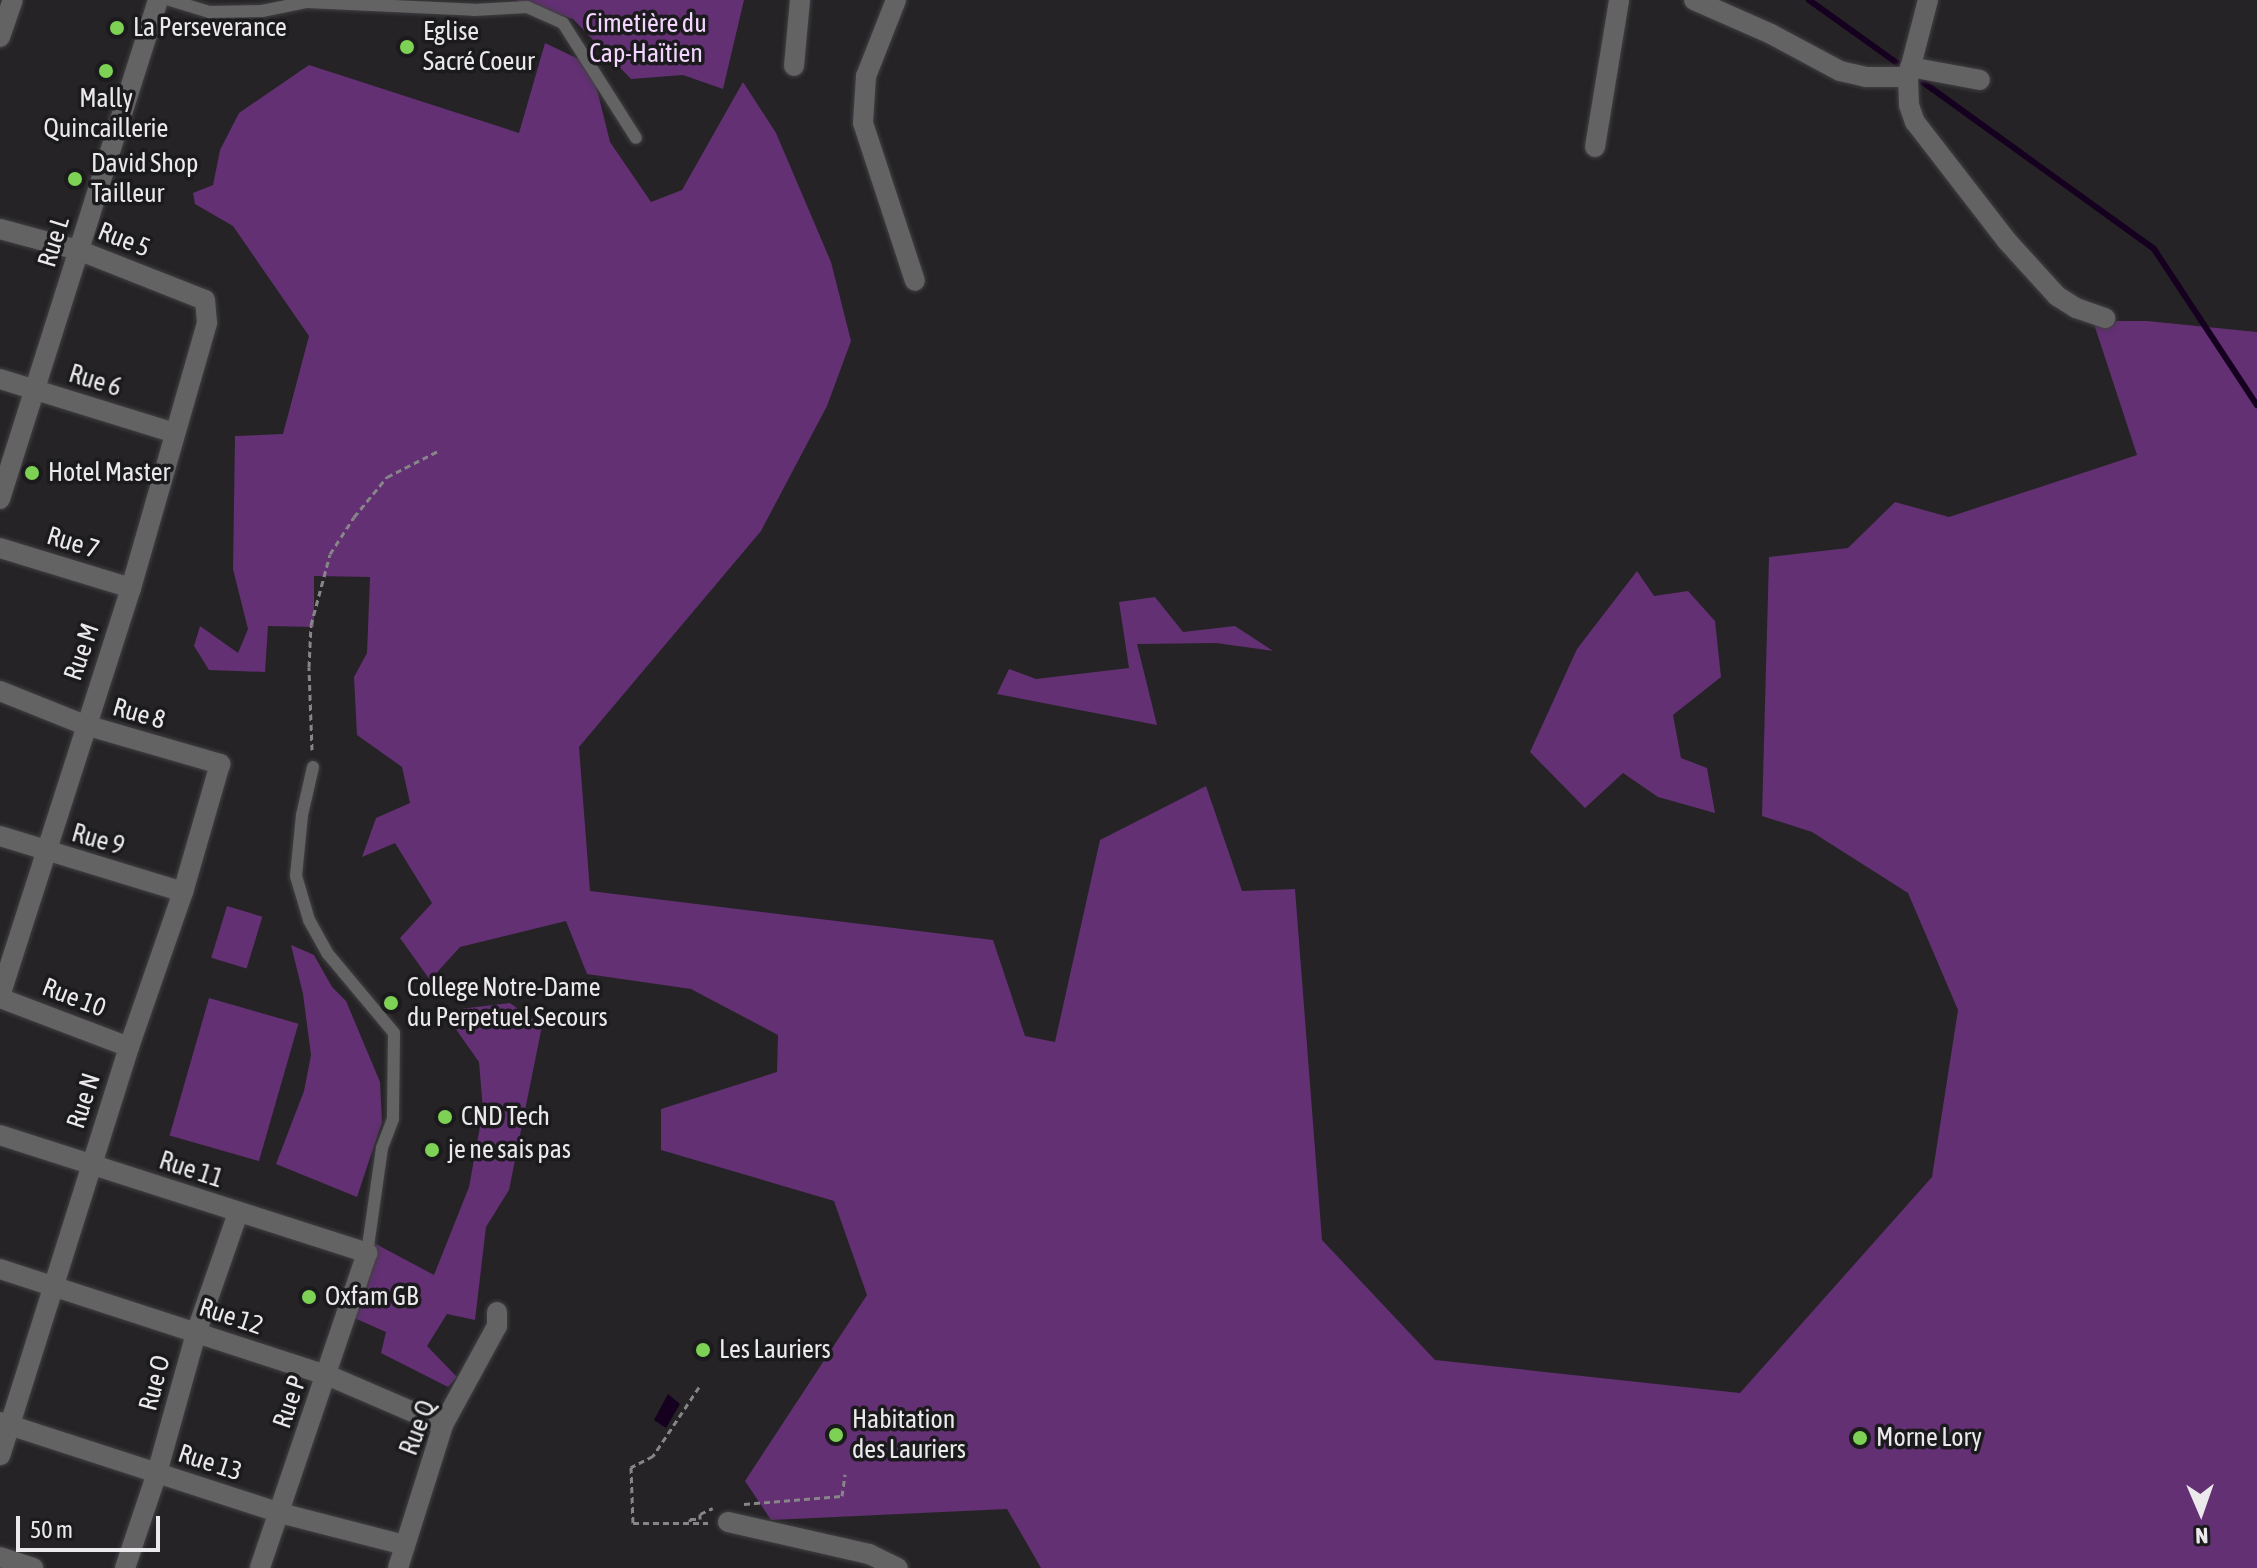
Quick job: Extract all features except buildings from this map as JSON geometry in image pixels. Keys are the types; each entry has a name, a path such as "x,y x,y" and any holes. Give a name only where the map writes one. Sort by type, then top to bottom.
{"street":[{"path":"0,37 13,0"},
{"name":"Rue L","path":"0,499 158,0"},
{"path":"794,66 800,0"},
{"path":"896,0 866,76 863,123 915,281"},
{"path":"1595,147 1619,0"},
{"path":"1694,0 1771,34 1840,71 1865,77 1909,72 1980,80"},
{"path":"1928,0 1909,72 1909,105 1915,122 2007,241 2057,296 2076,308 2105,318"},
{"name":"Rue 5","path":"0,229 78,250 205,300 207,323"},
{"name":"Rue M","path":"0,996 131,588 207,323"},
{"name":"Rue 6","path":"0,379 174,433"},
{"name":"Rue 7","path":"0,548 131,588"},
{"name":"Rue 8","path":"0,691 85,725 220,764"},
{"name":"Rue N","path":"0,1455 5,1424 55,1287 91,1164 183,892 220,764"},
{"name":"Rue 9","path":"0,836 183,892"},
{"name":"Rue 10","path":"0,996 129,1047"},
{"name":"Rue 11","path":"0,1135 367,1253"},
{"name":"Rue O","path":"125,1568 157,1473 196,1333 238,1213"},
{"name":"Rue P","path":"260,1568 367,1253"},
{"name":"Rue 12","path":"0,1269 327,1375 443,1425"},
{"name":"Rue Q","path":"398,1568 443,1425 497,1326 497,1312"},
{"name":"Rue 13","path":"5,1424 280,1513 405,1545"},
{"path":"726,1511 869,1554 898,1568"},
{"path":"0,1557 33,1568"}],"lane":[{"path":"170,0 209,12 262,11 307,2 474,10 527,7 563,23 636,138"},
{"path":"313,767 302,815 296,876 309,920 328,954 394,1033 393,1119 382,1148 367,1253"}],"path":[{"path":"313,767 309,667 311,625 330,554 354,517 387,477 438,451"},
{"path":"699,1387 653,1456 631,1467 633,1523 690,1523 726,1511"},
{"path":"690,1523 690,1519 700,1519 700,1514 842,1496 845,1474"}],"green space":[{"name":"Cimetière du Cap-Haïtien","path":"516,0 744,0 723,89 683,75 631,79 573,19"},
{"path":"545,43 591,65 610,142 651,202 682,190 743,82 776,133 831,262 851,341 827,406 761,531 579,747 590,891 993,940 1025,1036 1055,1042 1100,840 1206,786 1242,891 1295,889 1322,1240 1435,1360 1740,1393 1932,1177 1958,1010 1908,893 1812,832 1762,816 1769,557 1848,548 1895,502 1949,517 2137,455 2093,321 2147,321 2257,332 2257,1568 1041,1568 1007,1509 771,1520 745,1481 867,1295 834,1201 661,1150 661,1109 777,1072 778,1035 691,989 587,974 566,921 460,947 430,980 400,938 432,903 395,843 362,857 376,818 410,803 402,767 357,735 354,677 367,653 370,577 314,576 314,627 268,626 265,672 209,670 194,646 200,626 238,653 248,629 233,569 235,436 283,434 309,336 233,226 195,204 193,193 213,185 220,150 239,113 309,65 519,133"},
{"path":"1637,571 1654,596 1688,591 1715,621 1721,677 1673,715 1681,758 1707,768 1715,813 1658,797 1623,773 1585,808 1530,752 1577,649"},
{"path":"1155,597 1183,632 1235,626 1273,651 1216,643 1137,644 1157,725 997,694 1009,669 1036,679 1129,668 1119,602"},
{"path":"227,906 262,917 247,968 211,958"},
{"path":"291,945 314,955 332,987 346,1001 380,1082 382,1122 357,1197 276,1164 304,1091 311,1055 303,994"},
{"path":"209,998 298,1024 259,1161 170,1135"},
{"path":"510,1003 542,1026 509,1190 486,1227 475,1320 447,1314 427,1346 457,1377 448,1387 381,1353 386,1332 352,1317 374,1243 434,1275 469,1187 483,1110 479,1062 443,1011"}],"shaded area":[{"path":"668,1394 680,1404 666,1428 654,1420"}],"waterway":[{"path":"1809,0 1904,68"},
{"path":"1913,75 2154,249 2257,405"}],"place":[{"name":"La Perseverance","path":"117,28"},
{"name":"Eglise Sacré Coeur","path":"407,47"},
{"name":"Mally Quincaillerie","path":"106,71"},
{"name":"David Shop Tailleur","path":"75,179"},
{"name":"Hotel Master","path":"32,473"},
{"name":"College Notre-Dame du Perpetuel Secours","path":"391,1003"},
{"name":"CND Tech","path":"445,1117"},
{"name":"je ne sais pas","path":"432,1150"},
{"name":"Oxfam GB","path":"309,1297"},
{"name":"Les Lauriers","path":"703,1350"},
{"name":"Habitation des Lauriers","path":"836,1435"},
{"name":"Morne Lory","path":"1860,1438"}]}
